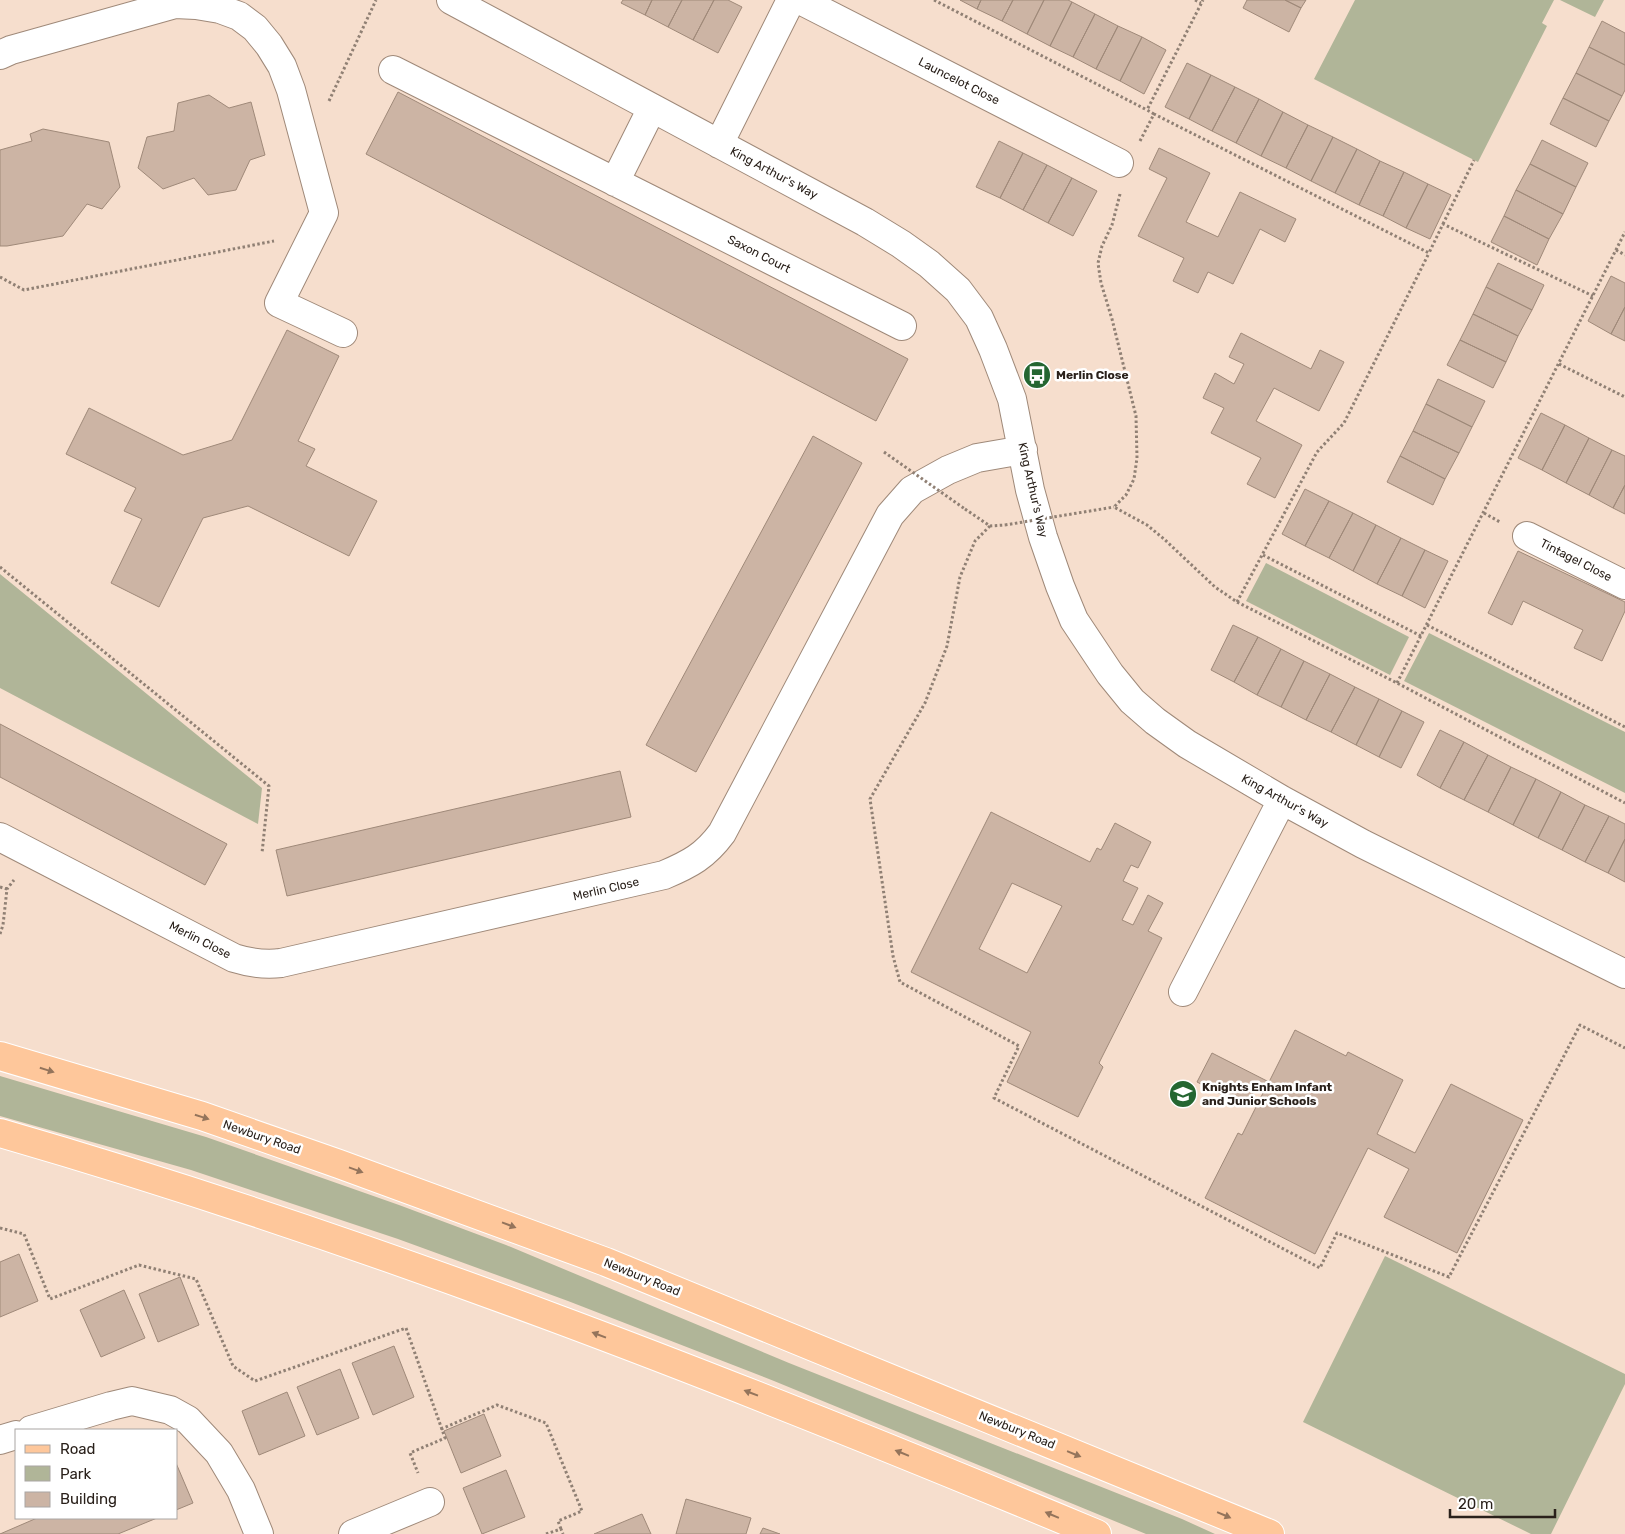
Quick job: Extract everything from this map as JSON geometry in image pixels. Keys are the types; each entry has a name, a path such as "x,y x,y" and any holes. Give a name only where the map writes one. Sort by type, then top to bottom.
{"main road":[{"name":"Newbury Road","path":"0,1056 202,1116 348,1167 606,1262 1270,1534"},
{"path":"0,1134 209,1197 385,1256 523,1306 834,1426 1097,1534"}],"street":[{"name":"King Arthur's Way","path":"451,0 828,202 901,244 929,264 958,290 979,318 1004,375 1012,399 1033,500 1060,586 1074,620 1110,674 1132,701 1155,721 1187,744 1282,800 1363,844 1625,974"},
{"path":"719,144 792,0"},
{"name":"Launcelot Close","path":"800,0 1122,165"},
{"path":"0,54 134,7 175,4 220,9 239,16 256,28 282,66 291,90 324,213 279,303 344,333"},
{"name":"Saxon Court","path":"393,70 902,326"},
{"path":"615,182 652,108"},
{"name":"Merlin Close","path":"0,837 234,958 248,963 266,965 664,875 699,858 712,847 722,833 890,515 912,490 948,470 977,458 1023,450"},
{"name":"Tintagel Close","path":"1528,536 1625,585"},
{"path":"1183,992 1282,800"},
{"path":"34,1429 132,1401 170,1410 188,1420 219,1453 241,1490 259,1534"},
{"path":"0,1440 15,1435"},
{"path":"353,1534 430,1502"}],"path":[{"path":"298,117 326,108 376,0"},
{"path":"934,0 1429,253"},
{"path":"1148,110 1202,2 1194,0"},
{"path":"884,452 990,526 1114,507 1126,495 1134,479 1137,458 1136,416 1101,283 1098,263 1102,246 1112,225 1122,165 1154,114"},
{"path":"1237,602 1317,452 1344,423 1474,160"},
{"path":"1442,224 1593,296"},
{"path":"1397,684 1625,232"},
{"path":"1,279 24,290 314,234"},
{"path":"1616,250 1625,255"},
{"path":"1559,364 1625,397"},
{"path":"1114,507 1147,525 1215,587 1237,602 1625,803"},
{"path":"990,526 975,541 960,577 947,646 925,703 870,799 893,956 900,982 1020,1046 994,1098 1320,1268 1337,1233 1449,1277 1580,1025 1625,1048"},
{"path":"1262,555 1421,636"},
{"path":"0,567 269,786 262,853"},
{"path":"1427,625 1625,727"},
{"path":"0,934 3,925 7,890 34,855"},
{"path":"0,887 7,890"},
{"path":"0,1228 24,1234 50,1299 140,1265 196,1279 233,1366 255,1381 406,1328 441,1429 497,1405 546,1423 582,1511 558,1521 563,1534"},
{"path":"546,1534 560,1528"}],"green space":[{"path":"1355,0 1554,0 1542,23 1547,26 1478,162 1314,79"},
{"path":"1560,0 1604,0 1595,17"},
{"path":"1266,563 1409,637 1390,675 1246,601"},
{"path":"0,574 262,788 258,824 0,688"},
{"path":"1429,633 1625,732 1625,793 1404,681"},
{"path":"0,1076 206,1137 506,1245 789,1363 1182,1519 1215,1534 1146,1534 774,1381 568,1301 398,1239 191,1170 0,1116"},
{"path":"1385,1256 1625,1374 1625,1384 1551,1534 1531,1534 1303,1422"}],"building":[{"path":"623,0 652,0 645,15 621,3"},
{"path":"652,0 682,0 668,27 645,15"},
{"path":"682,0 714,0 693,40 668,27"},
{"path":"714,0 728,0 742,7 718,53 693,40"},
{"path":"960,0 981,0 977,9"},
{"path":"981,0 1013,0 1002,21 977,9"},
{"path":"1013,0 1044,0 1027,34 1002,21"},
{"path":"1044,0 1068,0 1072,2 1050,46 1027,34"},
{"path":"1247,0 1285,0 1301,8 1289,32 1243,8"},
{"path":"1285,0 1306,0 1301,8"},
{"path":"1072,2 1095,14 1073,57 1050,46"},
{"path":"1095,14 1118,26 1096,69 1073,57"},
{"path":"1602,21 1625,33 1625,65 1589,47"},
{"path":"1118,26 1142,37 1120,81 1096,69"},
{"path":"1142,37 1166,50 1144,94 1120,81"},
{"path":"1589,47 1625,65 1625,90 1622,96 1576,73"},
{"path":"1187,63 1211,75 1189,119 1165,107"},
{"path":"1576,73 1622,96 1609,121 1563,98"},
{"path":"1211,75 1235,87 1212,131 1189,119"},
{"path":"1235,87 1259,99 1236,143 1212,131"},
{"path":"398,92 908,359 876,421 366,154"},
{"path":"209,95 229,108 251,102 265,155 250,160 236,190 208,195 194,178 163,189 138,168 147,137 174,131 178,103"},
{"path":"1563,98 1609,121 1596,147 1550,124"},
{"path":"1259,99 1283,112 1261,156 1236,143"},
{"path":"1283,112 1308,125 1286,168 1261,156"},
{"path":"1308,125 1333,137 1311,181 1286,168"},
{"path":"43,129 109,142 120,187 102,209 87,204 63,236 0,246 0,150 32,141 30,134"},
{"path":"1333,137 1357,149 1335,193 1311,181"},
{"path":"1542,140 1588,163 1576,187 1530,164"},
{"path":"999,141 1023,153 1000,198 976,187"},
{"path":"1159,148 1210,173 1186,222 1218,237 1240,192 1296,219 1285,242 1260,229 1233,284 1208,272 1198,293 1173,281 1184,258 1138,236 1167,178 1149,169"},
{"path":"1357,149 1380,161 1359,205 1335,193"},
{"path":"1023,153 1047,165 1023,210 1000,198"},
{"path":"1380,161 1404,172 1383,216 1359,205"},
{"path":"1530,164 1576,187 1563,214 1516,190"},
{"path":"1047,165 1072,178 1048,223 1023,210"},
{"path":"1404,172 1428,184 1406,228 1383,216"},
{"path":"1072,178 1097,191 1073,236 1048,223"},
{"path":"1428,184 1451,195 1430,239 1406,228"},
{"path":"1516,190 1563,214 1549,239 1504,216"},
{"path":"1504,216 1549,239 1537,265 1491,242"},
{"path":"1498,263 1544,285 1532,310 1486,287"},
{"path":"1611,276 1625,283 1625,307 1611,334 1588,321"},
{"path":"1486,287 1532,310 1518,336 1473,314"},
{"path":"1625,307 1625,341 1611,334"},
{"path":"1473,314 1518,336 1506,362 1460,340"},
{"path":"287,330 339,356 298,441 315,449 306,466 377,501 349,556 248,506 203,518 159,607 111,583 142,519 124,511 136,488 66,454 89,408 183,455 232,440"},
{"path":"1241,333 1311,369 1320,350 1344,362 1319,411 1274,388 1256,421 1302,445 1275,498 1247,484 1261,458 1211,433 1224,408 1203,398 1215,373 1234,384 1244,364 1229,357"},
{"path":"1460,340 1506,362 1493,388 1447,365"},
{"path":"1438,379 1485,401 1472,427 1426,404"},
{"path":"1426,404 1472,427 1459,453 1413,431"},
{"path":"1541,413 1565,425 1542,470 1518,458"},
{"path":"1565,425 1589,438 1566,483 1542,470"},
{"path":"1413,431 1459,453 1445,479 1400,456"},
{"path":"813,436 862,463 696,772 646,745"},
{"path":"1589,438 1612,450 1589,495 1566,483"},
{"path":"1612,450 1625,456 1625,485 1613,508 1589,495"},
{"path":"1400,456 1445,479 1433,505 1387,482"},
{"path":"1625,485 1625,514 1613,508"},
{"path":"1305,489 1329,501 1305,546 1282,534"},
{"path":"1329,501 1353,513 1329,558 1305,546"},
{"path":"1353,513 1376,525 1353,571 1329,558"},
{"path":"1376,525 1401,538 1377,584 1353,571"},
{"path":"1401,538 1425,550 1402,596 1377,584"},
{"path":"1425,550 1448,561 1425,608 1402,596"},
{"path":"1518,551 1625,602 1625,611 1602,661 1574,648 1583,630 1523,601 1512,625 1488,613"},
{"path":"1233,625 1258,637 1234,682 1211,670"},
{"path":"1258,637 1281,649 1257,695 1234,682"},
{"path":"1281,649 1304,661 1281,707 1257,695"},
{"path":"1304,661 1330,674 1306,720 1281,707"},
{"path":"1330,674 1355,687 1331,732 1306,720"},
{"path":"1355,687 1379,699 1356,745 1331,732"},
{"path":"1379,699 1402,711 1379,757 1356,745"},
{"path":"1402,711 1424,722 1401,768 1379,757"},
{"path":"0,724 227,844 205,885 0,777"},
{"path":"1440,730 1464,742 1440,788 1417,775"},
{"path":"1464,742 1488,755 1464,800 1440,788"},
{"path":"1488,755 1511,767 1488,812 1464,800"},
{"path":"1511,767 1536,779 1513,825 1488,812"},
{"path":"620,771 631,817 287,896 276,850"},
{"path":"1536,779 1561,792 1538,838 1513,825"},
{"path":"1561,792 1585,805 1562,850 1538,838"},
{"path":"1585,805 1609,816 1585,862 1562,850"},
{"path":"991,812 1090,862 1097,848 1101,850 1115,823 1151,842 1138,868 1131,865 1123,881 1138,888 1122,920 1133,925 1148,895 1163,903 1148,931 1162,938 1099,1063 1103,1067 1078,1117 1007,1082 1031,1032 911,972","holes":["1012,883 1062,906 1027,973 979,949"]},
{"path":"1609,816 1625,824 1625,839 1608,873 1585,862"},
{"path":"1625,839 1625,882 1608,873"},
{"path":"1295,1030 1346,1056 1348,1052 1403,1080 1377,1134 1415,1153 1451,1084 1523,1120 1457,1253 1384,1217 1409,1169 1368,1148 1315,1254 1205,1198 1238,1133 1242,1135 1263,1093 1255,1089 1246,1107 1197,1082 1212,1053 1269,1082"},
{"path":"19,1254 38,1301 0,1317 0,1262"},
{"path":"180,1277 199,1325 158,1342 139,1294"},
{"path":"124,1290 145,1338 101,1357 80,1310"},
{"path":"394,1346 414,1397 373,1415 352,1363"},
{"path":"340,1369 359,1418 317,1435 297,1387"},
{"path":"287,1392 305,1436 259,1455 242,1411"},
{"path":"484,1414 501,1456 461,1473 444,1431"},
{"path":"178,1468 193,1503 178,1509"},
{"path":"506,1470 525,1517 482,1534 463,1488"},
{"path":"686,1499 751,1518 746,1534 676,1534"},
{"path":"642,1514 651,1534 594,1534"},
{"path":"35,1519 155,1519 118,1534 0,1534"},
{"path":"763,1528 780,1534 760,1534"}],"place":[{"name":"Merlin Close","path":"1037,375"},
{"name":"Knights Enham Infant and Junior Schools","path":"1183,1094"}]}
